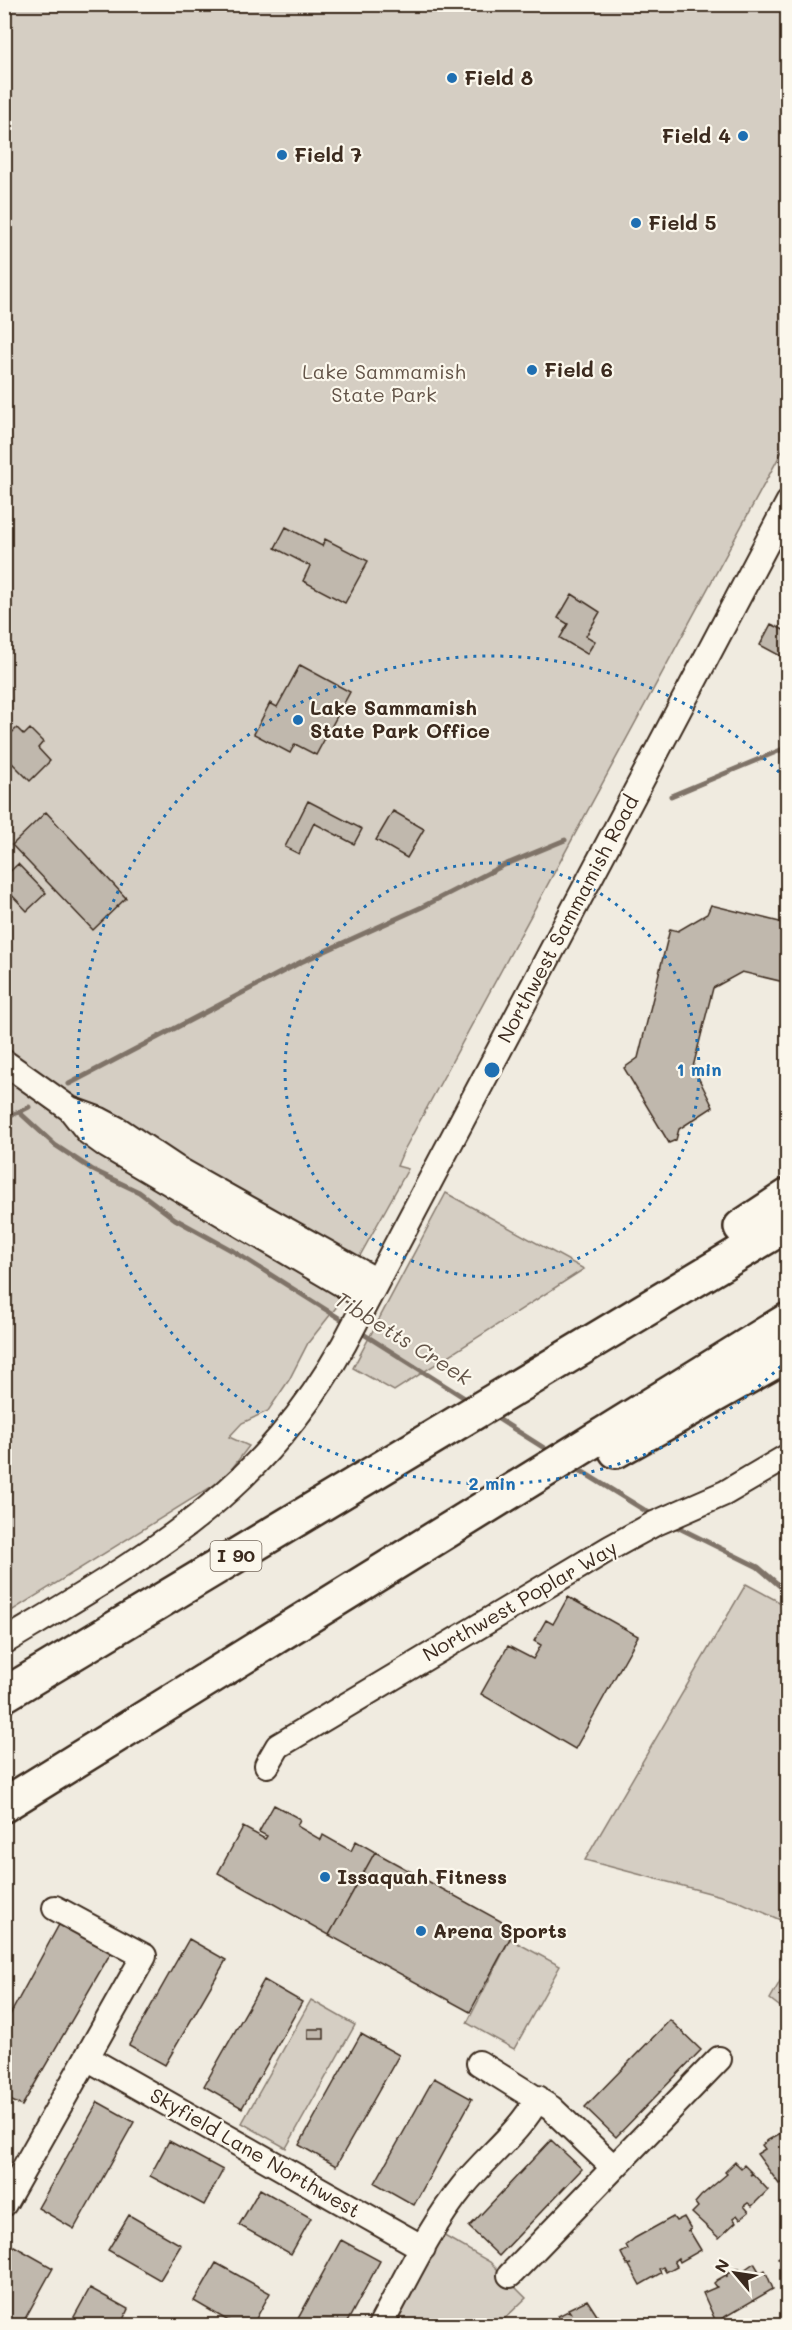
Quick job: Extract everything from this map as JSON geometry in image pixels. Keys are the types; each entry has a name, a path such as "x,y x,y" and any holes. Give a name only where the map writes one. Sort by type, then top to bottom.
{"highway":[{"path":"492,1402 713,1246 788,1197"},
{"name":"I 90","path":"4,1695 788,1224"},
{"path":"4,1805 289,1627 583,1458 788,1320"},
{"path":"583,1458 788,1354"}],"street":[{"name":"Northwest Sammamish Road","path":"4,1642 140,1560 227,1494 271,1449 298,1416 344,1344 788,503"},
{"path":"4,1062 70,1109 89,1133 107,1146 368,1299"},
{"name":"Northwest Poplar Way","path":"267,1765 278,1746 422,1658 654,1524 725,1493 788,1456"},
{"path":"4,2204 144,1956 55,1908"},
{"name":"Skyfield Lane Northwest","path":"87,2058 423,2248"},
{"path":"510,2275 719,2059"},
{"path":"479,2063 538,2098 613,2167"},
{"path":"380,2325 423,2248 464,2185 522,2125 538,2098"}],"green space":[{"name":"Lake Sammamish State Park","path":"5,5 787,5 787,442 403,1152 397,1166 408,1169 356,1263 350,1290 308,1343 289,1380 268,1411 242,1423 229,1437 249,1446 224,1479 5,1615"},
{"path":"446,1193 584,1269 394,1391 353,1368"},
{"path":"746,1584 787,1606 787,1923 736,1900 585,1860"},
{"path":"510,1939 560,1966 514,2049 467,2023"},
{"path":"787,1969 787,2012 770,1999"},
{"path":"311,2000 355,2025 286,2148 242,2123"},
{"path":"434,2230 490,2262 526,2298 498,2325 380,2326"}],"building":[{"path":"286,527 322,546 325,539 368,561 345,603 303,581 310,566 275,548"},
{"path":"572,594 600,612 586,636 595,641 587,654 560,638 568,624 558,618"},
{"path":"771,624 788,632 788,660 760,645"},
{"name":"Lake Sammamish State Park Office","path":"300,665 350,692 316,755 295,744 290,753 254,734 270,703 277,707"},
{"path":"17,728 24,735 30,729 43,742 38,748 50,761 30,781 10,761 4,766 4,740"},
{"path":"308,801 362,829 354,844 314,823 299,854 285,847"},
{"path":"393,811 424,829 407,858 376,840"},
{"path":"46,812 126,898 93,930 12,845"},
{"path":"18,864 46,893 27,911 4,887 4,877"},
{"path":"711,905 788,924 788,983 742,972 713,988 693,1067 713,1107 679,1129 676,1140 669,1143 624,1068 638,1058 670,929 678,931 707,914"},
{"path":"568,1597 638,1636 575,1749 481,1694 508,1646 533,1659 541,1645 534,1641 546,1620 553,1624"},
{"path":"274,1805 300,1819 297,1826 321,1840 323,1835 351,1851 356,1841 375,1852 329,1935 218,1873 243,1827 265,1839 267,1836 259,1832"},
{"path":"375,1852 515,1929 470,2012 329,1935"},
{"path":"61,1921 113,1949 22,2106 4,2097 4,2026"},
{"path":"189,1939 226,1960 165,2065 129,2045"},
{"path":"264,1980 302,2002 242,2108 204,2086"},
{"path":"670,2020 701,2050 616,2137 585,2107"},
{"path":"308,2029 324,2029 324,2039 308,2039"},
{"path":"361,2034 399,2055 336,2166 299,2145"},
{"path":"434,2078 472,2099 414,2205 375,2183"},
{"path":"98,2102 134,2122 74,2229 38,2208"},
{"path":"788,2129 788,2179 779,2184 757,2154 765,2149 762,2145 768,2140"},
{"path":"551,2140 582,2169 499,2256 469,2227"},
{"path":"169,2141 223,2170 204,2205 150,2176"},
{"path":"735,2162 741,2168 744,2165 752,2173 750,2175 753,2174 768,2190 752,2206 748,2203 744,2206 749,2212 740,2219 737,2215 733,2218 736,2222 719,2238 692,2213 698,2207 695,2203 727,2174 725,2172"},
{"path":"260,2189 311,2218 291,2254 239,2225"},
{"path":"129,2215 181,2245 160,2280 108,2250"},
{"path":"673,2217 676,2221 684,2217 701,2250 680,2262 678,2258 674,2261 677,2266 666,2272 663,2267 659,2269 661,2273 640,2285 629,2265 631,2264 627,2265 621,2253 628,2249 626,2245"},
{"path":"341,2240 380,2261 345,2326 294,2326"},
{"path":"14,2246 53,2268 21,2326 4,2326 4,2263"},
{"path":"788,2251 788,2276 780,2267 784,2265 778,2258"},
{"path":"216,2263 270,2293 252,2326 237,2326 194,2301"},
{"path":"754,2263 760,2273 765,2270 773,2289 716,2322 703,2293 717,2287 714,2283 726,2275 727,2277 727,2274 736,2269 740,2269 741,2272"},
{"path":"90,2288 128,2309 120,2326 69,2326"},
{"path":"587,2300 600,2320 595,2322 597,2326 554,2326 560,2320 558,2316 570,2312 568,2309"}],"waterway":[{"path":"671,796 788,747"},
{"path":"69,1084 301,962 422,907 502,866 565,840"},
{"path":"19,1112 29,1107"},
{"name":"Tibbetts Creek","path":"4,1117 19,1112 55,1145 93,1170 139,1192 175,1219 233,1251 347,1323"},
{"name":"Tibbetts Creek","path":"357,1330 471,1402"},
{"name":"Tibbetts Creek","path":"492,1415 552,1453"},
{"name":"Tibbetts Creek","path":"573,1466 654,1516"},
{"name":"Tibbetts Creek","path":"671,1524 758,1567 788,1593"}],"place":[{"name":"Field 8","path":"452,78"},
{"name":"Field 4","path":"743,136"},
{"name":"Field 7","path":"282,155"},
{"name":"Field 5","path":"636,223"},
{"name":"Field 6","path":"532,370"},
{"name":"Lake Sammamish State Park Office","path":"298,720"},
{"name":"Issaquah Fitness","path":"325,1877"},
{"name":"Arena Sports","path":"421,1931"}]}
